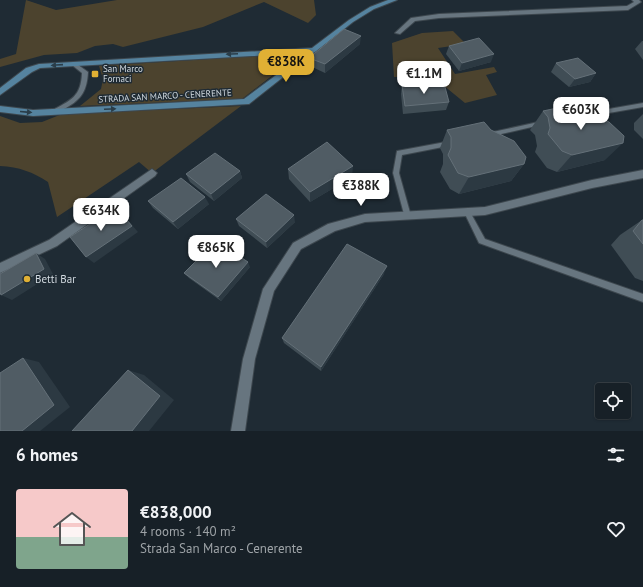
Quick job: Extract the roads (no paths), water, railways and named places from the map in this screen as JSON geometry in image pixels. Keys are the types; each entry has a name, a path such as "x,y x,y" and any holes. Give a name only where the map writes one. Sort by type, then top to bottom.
{"main road":[{"name":"STRADA SAN MARCO - CENERENTE","path":"0,109 33,113 246,102 356,18 372,8 394,0"},
{"path":"0,92 29,70 39,66 313,50"}],"street":[{"path":"398,33 413,19 445,16 628,8 639,2"},
{"path":"0,268 53,243 152,173"},
{"path":"238,431 249,359 270,289 297,246 338,225 365,218 485,211 592,184 643,174"}],"lane":[{"path":"53,112 70,103 80,95 85,85 85,72 74,64"},
{"path":"572,117 610,109 643,105"},
{"path":"481,136 549,122"},
{"path":"407,216 396,173 400,153 459,141"},
{"path":"466,212 482,241 643,298"}],"place":[{"name":"San Marco Fornaci","path":"95,74"},
{"name":"Betti Bar","path":"27,279"}]}
